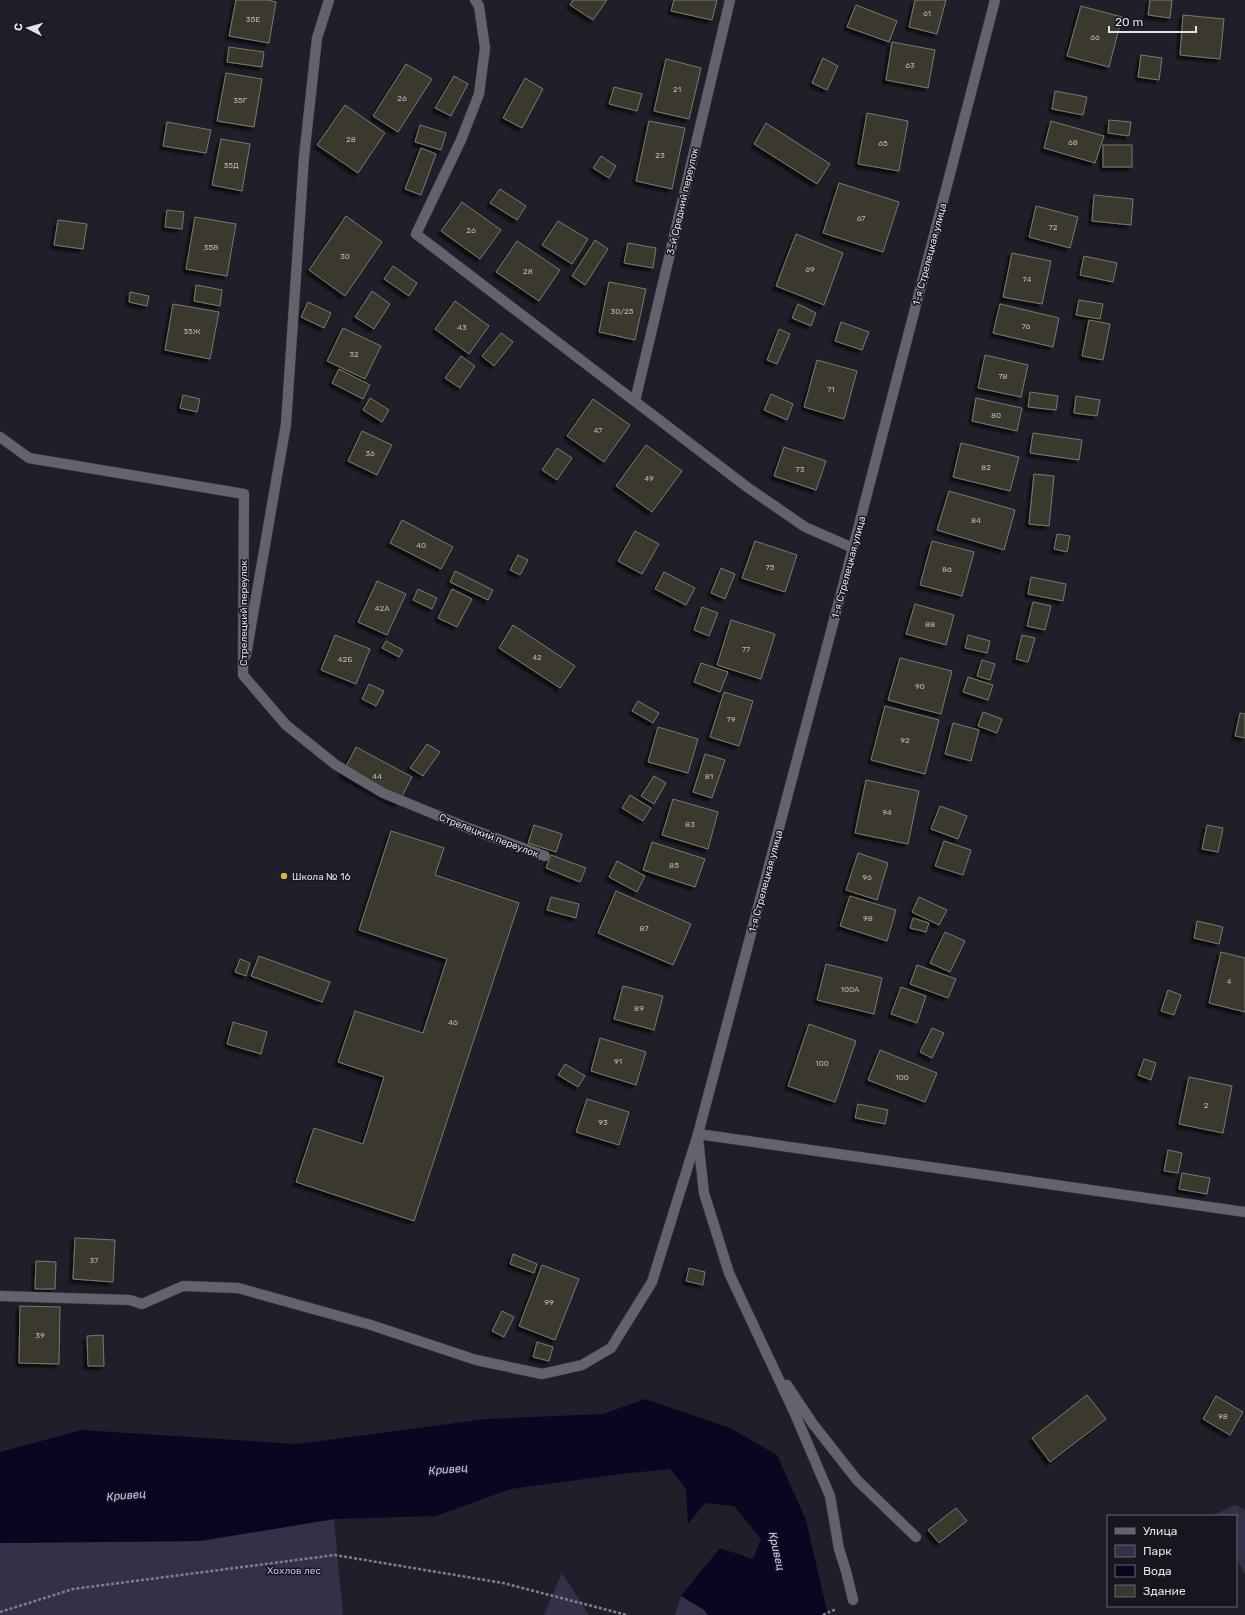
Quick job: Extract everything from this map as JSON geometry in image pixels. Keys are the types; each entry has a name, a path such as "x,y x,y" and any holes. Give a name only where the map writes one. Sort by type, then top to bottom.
{"street":[{"path":"243,675 286,424 304,157 317,38 330,0"},
{"path":"475,0 479,6 485,48 479,94 461,140 416,234 747,486 805,527 853,548"},
{"name":"3-й Средний переулок","path":"635,401 730,0"},
{"name":"1-я Стрелецкая улица","path":"0,1296 130,1300 142,1304 183,1286 238,1288 370,1325 476,1360 542,1374 582,1365 611,1348 652,1282 698,1134 853,548 995,0"},
{"name":"Стрелецкий переулок","path":"0,437 29,458 244,494 243,675 286,724 342,769 383,793 468,828 545,856"},
{"path":"853,1600 839,1549 830,1496 795,1414 729,1273 704,1193 698,1134 1245,1212"},
{"path":"765,1351 813,1424 857,1480 916,1537"}],"path":[{"path":"0,1612 73,1589 335,1555 503,1583 627,1615"}],"green space":[{"path":"1235,1505 1245,1510 1245,1575 1237,1559 1237,1515 1214,1515"},
{"name":"Хохлов лес","path":"334,1519 343,1615 0,1615 0,1543 200,1541"},
{"path":"562,1573 589,1615 544,1615"},
{"path":"681,1596 703,1609 708,1615 675,1615"}],"water":[{"name":"Кривец","path":"645,1399 730,1428 777,1455 806,1520 828,1615 708,1615 703,1609 681,1596 720,1548 753,1559 761,1539 734,1506 705,1503 688,1524 686,1489 670,1469 511,1489 436,1516 334,1519 200,1541 0,1543 0,1452 82,1430 297,1444 486,1419 603,1414"}],"building":[{"path":"236,0 268,0 276,2 269,43 229,36"},
{"path":"573,0 607,0 593,20 570,5"},
{"path":"674,0 717,0 712,20 671,11"},
{"path":"915,0 946,0 937,34 909,27"},
{"path":"1150,0 1172,0 1170,18 1148,15"},
{"path":"856,5 897,21 889,42 847,27"},
{"path":"1081,6 1122,17 1109,67 1067,56"},
{"path":"1183,15 1224,19 1220,59 1180,55"},
{"path":"892,42 935,50 928,88 886,80"},
{"path":"229,47 264,52 262,67 227,62"},
{"path":"1141,55 1162,58 1159,80 1138,77"},
{"path":"823,58 838,66 827,90 812,83"},
{"path":"666,59 701,68 689,119 654,111"},
{"path":"406,64 432,79 398,132 373,116"},
{"path":"226,73 262,79 254,127 217,121"},
{"path":"454,76 468,84 451,116 435,108"},
{"path":"525,78 543,89 522,128 503,118"},
{"path":"614,87 642,94 637,111 609,104"},
{"path":"1055,91 1087,97 1083,115 1052,109"},
{"path":"345,105 385,133 358,173 317,145"},
{"path":"867,113 908,121 899,171 858,164"},
{"path":"1109,120 1131,122 1129,136 1108,133"},
{"path":"649,121 685,128 672,189 636,181"},
{"path":"1051,121 1104,136 1095,163 1044,148"},
{"path":"167,122 211,130 206,153 163,146"},
{"path":"766,123 830,164 817,184 754,144"},
{"path":"420,125 446,133 441,150 415,142"},
{"path":"221,139 250,144 242,191 212,185"},
{"path":"1103,145 1132,145 1132,167 1103,167"},
{"path":"421,148 436,154 421,195 405,189"},
{"path":"601,156 616,166 609,178 593,168"},
{"path":"839,183 899,202 883,252 823,233"},
{"path":"500,189 526,206 517,220 490,203"},
{"path":"1094,195 1133,199 1131,225 1092,221"},
{"path":"462,202 501,230 480,259 441,231"},
{"path":"1036,206 1078,217 1070,248 1029,237"},
{"path":"167,210 184,212 182,229 165,227"},
{"path":"346,216 382,242 345,296 309,270"},
{"path":"195,217 236,224 227,276 186,269"},
{"path":"58,220 87,224 83,249 54,245"},
{"path":"558,221 588,239 572,264 542,245"},
{"path":"796,234 843,253 824,305 776,286"},
{"path":"595,240 608,249 585,285 572,276"},
{"path":"517,241 560,270 539,301 496,272"},
{"path":"628,243 656,248 653,268 624,263"},
{"path":"1012,253 1051,261 1042,304 1003,297"},
{"path":"1084,256 1117,263 1113,282 1080,275"},
{"path":"393,266 417,283 409,296 384,279"},
{"path":"609,282 646,289 635,340 599,332"},
{"path":"196,285 222,290 220,306 194,301"},
{"path":"372,291 390,304 374,329 355,317"},
{"path":"130,292 149,296 147,306 129,302"},
{"path":"1079,300 1103,304 1100,319 1076,315"},
{"path":"455,301 489,326 469,354 435,329"},
{"path":"308,302 331,313 324,328 301,317"},
{"path":"173,304 219,312 210,359 165,350"},
{"path":"798,304 816,313 811,326 792,318"},
{"path":"1000,304 1059,318 1053,347 993,333"},
{"path":"1089,320 1110,324 1103,360 1082,356"},
{"path":"841,322 869,332 862,350 835,341"},
{"path":"343,328 381,346 365,379 327,361"},
{"path":"779,329 790,334 777,364 767,360"},
{"path":"501,333 513,342 494,366 482,356"},
{"path":"985,355 1028,365 1021,397 978,388"},
{"path":"461,356 475,366 460,388 445,378"},
{"path":"817,360 857,371 844,419 804,407"},
{"path":"339,369 370,385 363,399 332,383"},
{"path":"1030,392 1058,396 1056,410 1028,407"},
{"path":"771,394 793,404 787,420 764,410"},
{"path":"183,395 200,399 197,412 180,408"},
{"path":"1076,396 1100,400 1097,416 1074,413"},
{"path":"370,398 389,410 382,422 363,410"},
{"path":"976,398 1022,408 1017,431 972,421"},
{"path":"593,399 630,425 604,462 567,436"},
{"path":"362,431 392,445 377,475 348,461"},
{"path":"1033,433 1082,440 1079,460 1030,453"},
{"path":"961,443 1019,457 1010,491 953,477"},
{"path":"646,445 682,471 652,512 616,486"},
{"path":"784,447 826,461 816,490 774,476"},
{"path":"557,448 572,458 557,480 542,470"},
{"path":"1034,474 1054,476 1049,526 1029,524"},
{"path":"949,491 1015,510 1004,550 937,530"},
{"path":"402,520 453,547 441,569 390,543"},
{"path":"635,531 659,544 642,574 618,561"},
{"path":"1057,534 1070,536 1067,552 1054,549"},
{"path":"755,541 797,555 785,592 742,578"},
{"path":"932,541 974,552 962,596 920,585"},
{"path":"518,555 528,560 520,575 510,570"},
{"path":"721,568 735,574 725,599 711,593"},
{"path":"455,571 493,590 488,600 450,582"},
{"path":"664,572 695,588 686,605 655,589"},
{"path":"1031,577 1066,584 1063,601 1028,594"},
{"path":"377,581 406,594 387,635 358,622"},
{"path":"418,589 437,598 432,609 413,600"},
{"path":"452,589 472,599 457,627 438,618"},
{"path":"1033,602 1051,606 1045,630 1027,626"},
{"path":"915,604 954,615 946,645 906,634"},
{"path":"702,607 718,613 709,636 694,630"},
{"path":"731,620 775,634 761,679 717,665"},
{"path":"513,625 575,666 560,688 499,648"},
{"path":"335,635 370,649 356,684 321,670"},
{"path":"968,635 990,641 987,653 965,648"},
{"path":"1022,635 1035,638 1028,662 1016,659"},
{"path":"386,641 403,650 399,657 382,648"},
{"path":"900,658 952,671 941,714 888,700"},
{"path":"982,660 995,664 990,680 977,676"},
{"path":"701,663 728,672 720,692 694,682"},
{"path":"968,677 993,685 988,700 963,692"},
{"path":"369,684 384,691 376,706 362,699"},
{"path":"724,692 753,701 739,746 710,737"},
{"path":"638,701 659,713 653,723 632,711"},
{"path":"885,706 939,720 925,774 871,760"},
{"path":"983,712 1002,719 997,733 978,726"},
{"path":"1240,713 1245,714 1245,738 1235,736"},
{"path":"953,723 979,730 971,761 945,754"},
{"path":"658,727 698,739 688,773 648,762"},
{"path":"427,744 440,752 423,776 410,768"},
{"path":"356,747 412,777 398,804 342,774"},
{"path":"705,754 725,760 712,798 693,792"},
{"path":"654,776 666,783 654,804 641,796"},
{"path":"866,780 919,791 908,844 855,833"},
{"path":"630,795 651,808 643,821 622,808"},
{"path":"673,799 718,812 708,849 662,835"},
{"path":"940,806 967,816 958,839 931,829"},
{"path":"534,825 562,834 556,852 528,843"},
{"path":"1207,825 1223,828 1218,852 1202,849"},
{"path":"391,831 444,848 435,875 519,903 414,1221 296,1182 314,1128 363,1144 384,1077 338,1062 355,1011 423,1033 447,959 359,930"},
{"path":"944,841 971,850 963,875 935,866"},
{"path":"652,842 705,859 695,887 643,870"},
{"path":"858,853 888,863 877,900 846,890"},
{"path":"551,855 586,868 580,882 546,868"},
{"path":"617,861 645,876 637,892 609,877"},
{"path":"616,891 691,924 673,965 598,933"},
{"path":"850,896 896,910 887,941 840,926"},
{"path":"551,897 579,904 576,918 547,910"},
{"path":"919,897 947,910 939,925 912,912"},
{"path":"913,918 929,923 926,932 910,928"},
{"path":"1197,921 1223,927 1219,944 1194,938"},
{"path":"945,932 965,941 950,972 930,963"},
{"path":"1221,952 1245,958 1245,1012 1209,1003"},
{"path":"259,956 330,982 322,1002 251,976"},
{"path":"240,959 250,963 246,976 235,972"},
{"path":"826,964 882,978 874,1014 817,1000"},
{"path":"917,965 956,979 948,998 910,984"},
{"path":"623,986 663,996 654,1030 614,1019"},
{"path":"901,987 926,996 917,1023 891,1014"},
{"path":"1168,990 1181,995 1174,1015 1161,1011"},
{"path":"233,1022 267,1032 261,1054 227,1044"},
{"path":"809,1024 856,1041 835,1102 788,1086"},
{"path":"932,1028 944,1033 932,1058 920,1052"},
{"path":"600,1038 646,1052 636,1085 591,1071"},
{"path":"880,1050 937,1073 925,1102 868,1080"},
{"path":"1144,1059 1156,1063 1151,1080 1138,1075"},
{"path":"565,1064 585,1076 578,1087 558,1075"},
{"path":"1189,1077 1232,1086 1223,1133 1179,1124"},
{"path":"587,1099 629,1112 619,1145 576,1132"},
{"path":"858,1104 888,1110 885,1124 855,1118"},
{"path":"1168,1150 1182,1153 1178,1173 1164,1171"},
{"path":"1182,1173 1210,1178 1207,1194 1179,1189"},
{"path":"75,1238 115,1240 113,1282 73,1279"},
{"path":"513,1254 537,1264 534,1273 510,1264"},
{"path":"36,1261 56,1262 55,1289 35,1289"},
{"path":"542,1265 579,1279 555,1340 519,1326"},
{"path":"689,1268 705,1272 703,1285 686,1281"},
{"path":"20,1306 60,1307 59,1364 19,1363"},
{"path":"502,1311 514,1317 504,1337 492,1331"},
{"path":"103,1335 104,1366 88,1366 87,1336"},
{"path":"537,1342 553,1347 549,1361 533,1357"},
{"path":"1087,1395 1106,1419 1050,1462 1032,1438"},
{"path":"1216,1396 1243,1412 1230,1435 1203,1419"},
{"path":"956,1508 967,1521 939,1543 928,1530"}],"place":[{"name":"Школа № 16","path":"284,876"}]}
